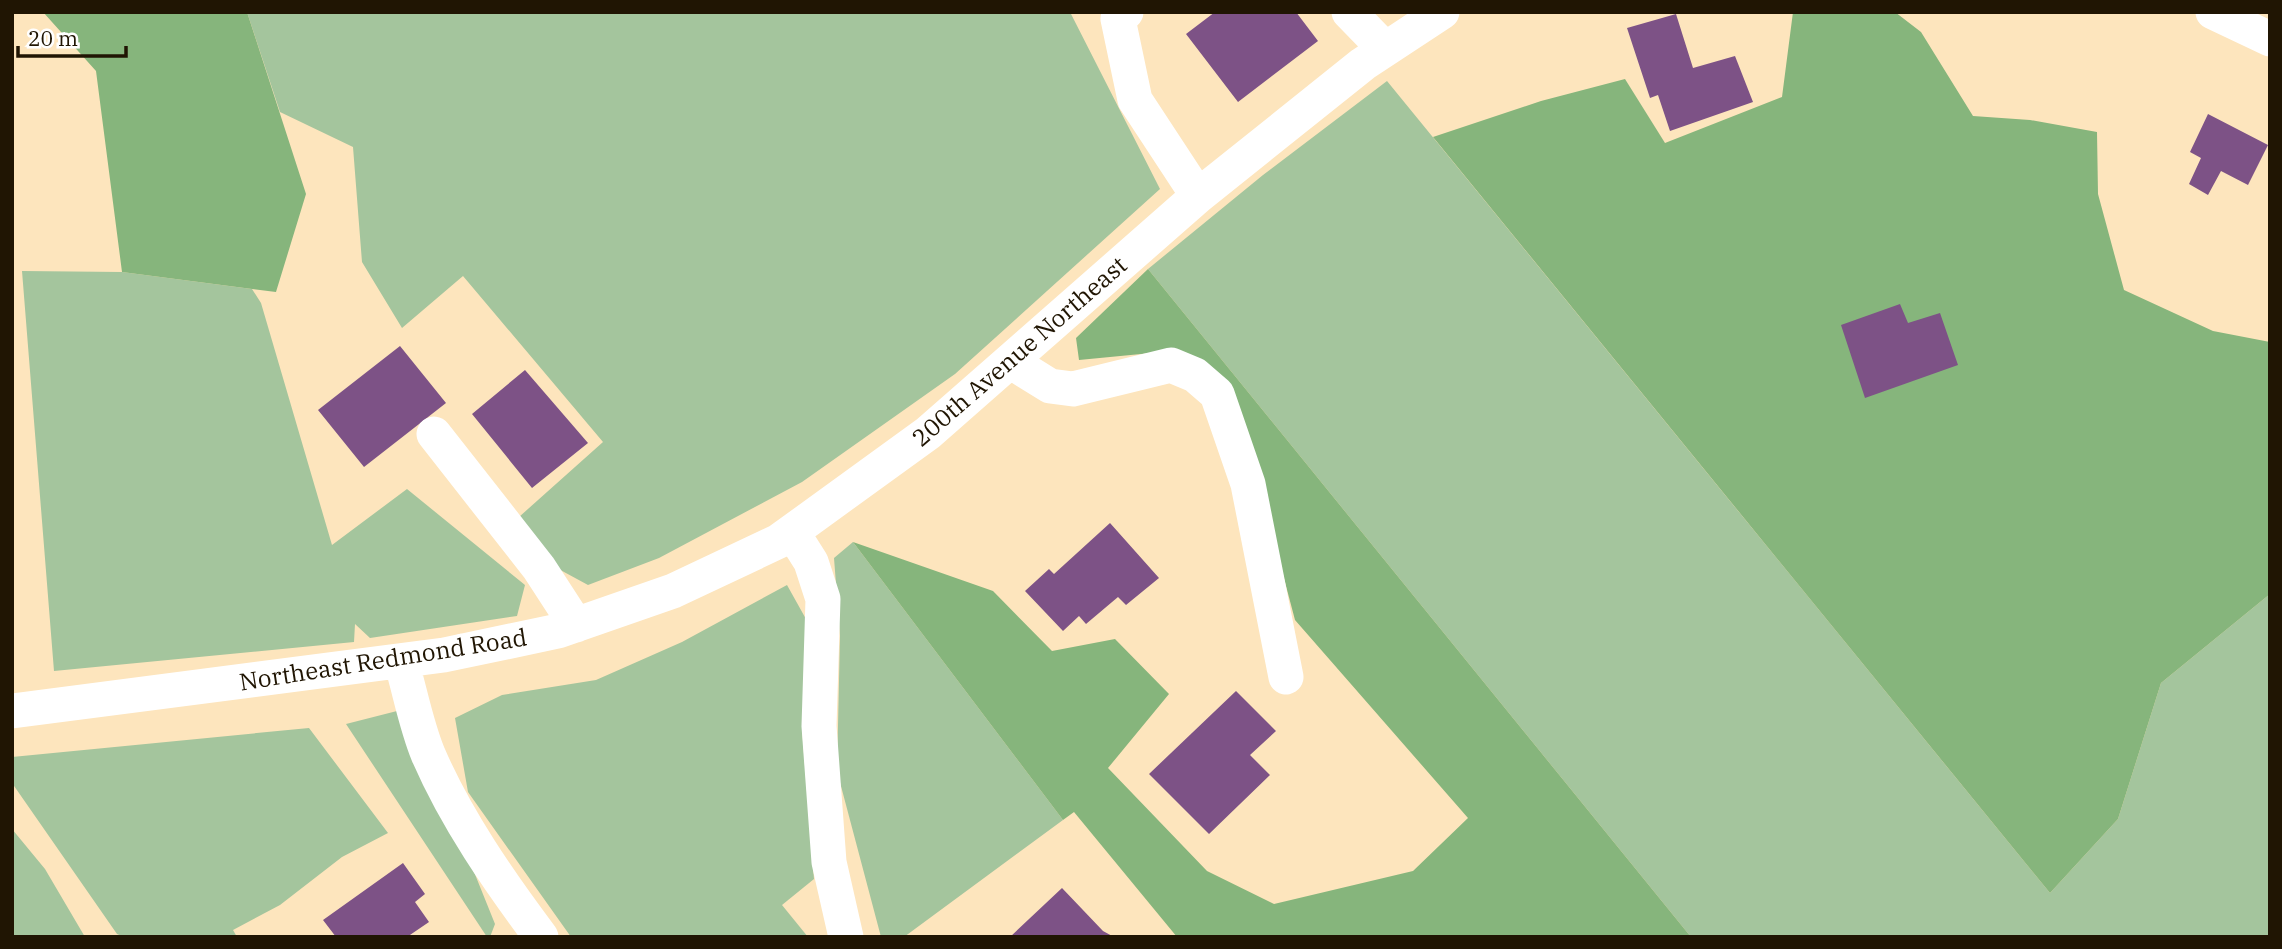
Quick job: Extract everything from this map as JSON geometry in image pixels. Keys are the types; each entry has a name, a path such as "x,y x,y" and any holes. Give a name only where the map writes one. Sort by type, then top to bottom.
{"street":[{"path":"1126,12 1118,19 1135,100 1198,196"},
{"path":"1349,12 1385,48 1442,12"},
{"path":"2213,12 2270,39"},
{"name":"200th Avenue Northeast","path":"785,536 928,433 1198,196 1385,48"},
{"path":"1010,361 1050,386 1073,389 1171,365 1195,375 1217,394 1248,484 1286,677"},
{"path":"434,434 540,568 576,625"},
{"path":"785,536 811,562 823,599 820,739 829,862 846,937"},
{"name":"Northeast Redmond Road","path":"12,711 444,655 576,625 673,592 785,536"},
{"path":"401,661 428,753 488,861 541,937"}],"green space":[{"path":"43,12 247,12 306,194 276,292 122,272 96,71"},
{"path":"247,12 1070,12 1160,189 955,374 802,482 659,558 588,585 553,566 519,517 603,442 463,276 402,328 362,262 353,147 280,112"},
{"path":"1793,12 1895,12 1921,32 1973,116 2030,120 2097,132 2098,194 2124,290 2213,331 2270,342 2270,594 2161,683 2118,819 2050,893 1433,137 1541,101 1625,79 1665,143 1782,97"},
{"path":"1387,81 2050,893 2118,819 2161,683 2270,594 2270,937 1691,937 1148,269 1263,175"},
{"path":"1148,269 1691,937 1177,937 1074,812 1063,820 853,542 993,591 1052,651 1115,639 1169,694 1108,768 1207,871 1274,904 1413,871 1468,818 1295,620 1253,461 1172,351 1079,360 1076,338"},
{"path":"22,271 122,272 252,289 261,303 332,545 407,489 525,585 517,616 370,638 355,624 354,642 54,671"},
{"path":"853,542 1063,820 904,937 881,937 837,771 840,636 834,558"},
{"path":"787,585 811,628 802,729 814,879 782,905 808,937 571,937 468,792 455,718 502,695 596,680 682,642"},
{"path":"397,711 462,842 495,924 490,937 487,937 346,724"},
{"path":"309,728 388,833 342,857 280,905 233,930 237,937 124,937 117,934 12,783 12,757"},
{"path":"12,829 45,869 85,937 12,937"}],"building":[{"path":"1215,12 1296,12 1318,41 1238,102 1186,34"},
{"path":"1676,14 1693,68 1735,56 1753,102 1670,131 1658,95 1650,98 1627,28"},
{"path":"2208,114 2268,145 2248,185 2221,171 2208,195 2189,184 2201,158 2190,152"},
{"path":"1900,304 1908,323 1940,313 1958,365 1865,398 1841,325"},
{"path":"400,346 446,403 364,467 318,410"},
{"path":"525,370 588,443 532,488 472,414"},
{"path":"1110,523 1159,578 1126,605 1118,597 1086,624 1079,616 1063,631 1025,591 1049,569 1054,574"},
{"path":"1236,691 1276,731 1250,755 1270,775 1209,834 1149,774"},
{"path":"403,863 425,894 415,902 429,922 407,937 336,937 323,920"},
{"path":"1062,888 1103,931 1114,937 1010,937"}]}
